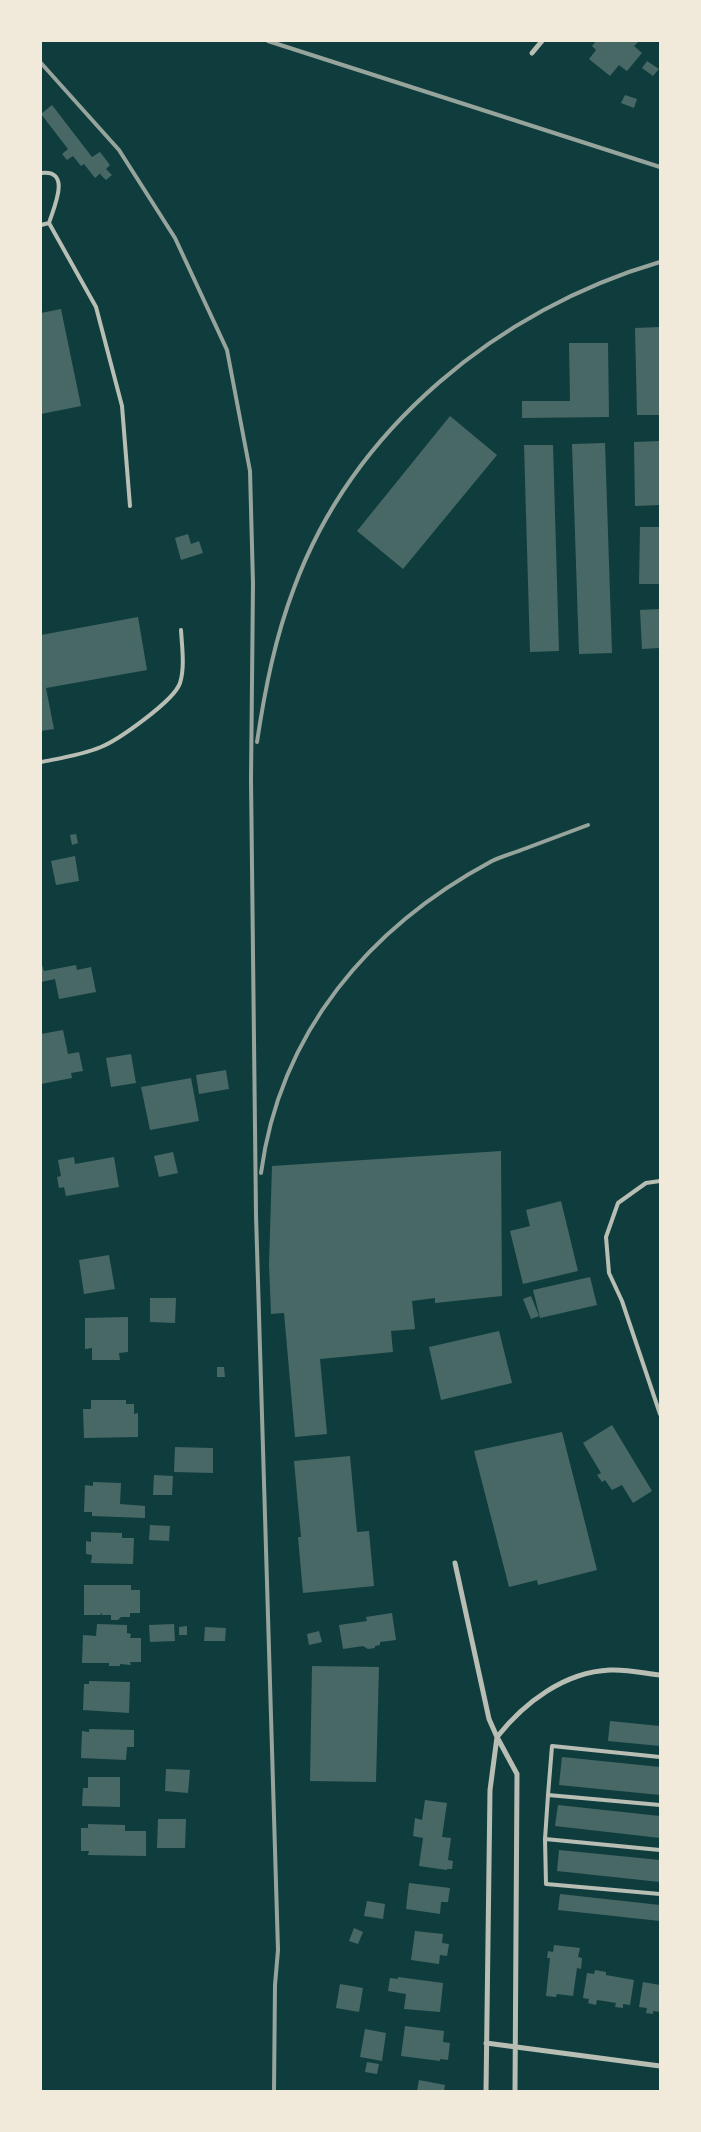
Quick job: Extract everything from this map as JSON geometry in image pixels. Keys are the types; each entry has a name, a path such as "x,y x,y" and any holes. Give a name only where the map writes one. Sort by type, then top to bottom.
{"street":[{"path":"532,53 542,41"},
{"path":"455,1563 489,1719 517,1774 515,2091"},
{"path":"486,2091 490,1790 497,1737 534,1699 566,1681 582,1675 609,1670 660,1674"},
{"path":"486,2043 660,2066"}],"lane":[{"path":"41,173 50,172 56,176 60,185 49,223 96,307 122,406 130,506"},
{"path":"41,225 49,223"},
{"path":"41,762 100,748 118,738 168,699 180,685 182,671 181,630"},
{"path":"660,1181 646,1183 618,1203 606,1237 609,1273 622,1301 660,1414"},
{"path":"660,1757 552,1746 545,1839 546,1884 660,1894"},
{"path":"548,1794 660,1805"},
{"path":"545,1839 660,1850"}],"building":[{"path":"596,41 639,41 634,46 642,53 627,71 619,65 610,76 589,59 596,50 592,46"},
{"path":"647,61 659,69 653,76 642,68"},
{"path":"625,95 637,99 634,108 621,103"},
{"path":"52,105 92,157 100,152 110,165 106,169 112,175 106,180 100,174 104,170 95,178 84,164 81,166 73,156 67,160 62,154 68,149 41,114"},
{"path":"61,309 81,406 41,414 41,313"},
{"path":"660,327 660,415 637,415 635,328"},
{"path":"569,343 608,343 609,417 522,418 522,401 570,401"},
{"path":"450,416 497,455 403,569 357,531"},
{"path":"660,441 660,505 635,506 634,442"},
{"path":"605,443 612,653 579,654 572,444"},
{"path":"524,445 553,445 559,651 530,652"},
{"path":"640,527 660,527 660,584 639,584"},
{"path":"188,534 191,544 199,541 203,553 181,560 175,538"},
{"path":"660,609 660,648 642,649 640,610"},
{"path":"138,617 147,670 46,688 54,729 41,731 41,635"},
{"path":"76,834 78,843 72,845 70,835"},
{"path":"75,856 79,881 56,885 51,861"},
{"path":"41,962 44,971 76,965 77,970 91,967 96,992 59,999 55,979 41,982"},
{"path":"63,1030 68,1054 79,1052 83,1071 71,1073 72,1078 41,1084 41,1034"},
{"path":"131,1054 136,1083 111,1087 106,1058"},
{"path":"226,1070 229,1089 199,1094 196,1075"},
{"path":"191,1078 199,1121 150,1130 141,1087"},
{"path":"501,1151 502,1296 435,1303 435,1298 412,1301 415,1329 391,1331 393,1352 320,1359 327,1434 295,1437 284,1313 271,1314 269,1265 272,1166"},
{"path":"173,1152 178,1173 159,1177 154,1156"},
{"path":"74,1157 75,1164 114,1157 119,1187 66,1196 64,1187 59,1188 57,1177 61,1176 58,1160"},
{"path":"561,1201 578,1271 523,1284 510,1231 530,1226 526,1210"},
{"path":"109,1255 115,1289 84,1294 79,1260"},
{"path":"590,1277 597,1305 540,1318 533,1290"},
{"path":"531,1296 539,1316 531,1319 523,1299"},
{"path":"150,1298 176,1298 175,1323 150,1322"},
{"path":"128,1317 128,1352 119,1353 120,1360 92,1360 92,1348 85,1349 85,1318"},
{"path":"499,1331 512,1383 441,1400 429,1347"},
{"path":"217,1367 224,1367 225,1377 217,1377"},
{"path":"91,1400 126,1400 126,1404 134,1404 134,1414 138,1413 138,1437 84,1438 83,1409 91,1409"},
{"path":"612,1425 652,1491 633,1503 622,1485 612,1490 605,1480 602,1482 597,1475 601,1473 583,1443"},
{"path":"562,1432 597,1570 538,1585 537,1580 509,1587 474,1451"},
{"path":"175,1447 213,1448 213,1473 174,1472"},
{"path":"350,1456 357,1532 369,1531 374,1586 303,1593 298,1537 301,1537 294,1461"},
{"path":"154,1475 173,1476 172,1495 153,1495"},
{"path":"93,1482 121,1483 120,1504 145,1506 145,1518 92,1516 92,1512 84,1512 85,1485 93,1486"},
{"path":"150,1525 170,1526 169,1541 149,1540"},
{"path":"91,1532 122,1533 122,1538 134,1538 133,1564 91,1563 92,1555 86,1554 86,1541 91,1542"},
{"path":"84,1585 131,1585 131,1590 140,1590 140,1613 130,1613 130,1617 121,1617 118,1620 111,1620 111,1615 102,1615 102,1613 100,1615 84,1615"},
{"path":"392,1613 396,1640 380,1642 380,1645 375,1646 375,1648 368,1649 363,1646 343,1649 339,1625 367,1621 366,1617"},
{"path":"97,1624 127,1625 127,1633 131,1634 130,1638 141,1638 141,1662 130,1662 131,1665 120,1664 120,1666 109,1666 109,1663 82,1663 83,1635 96,1636"},
{"path":"174,1624 175,1641 150,1642 149,1625"},
{"path":"187,1626 187,1635 179,1635 179,1627"},
{"path":"205,1627 226,1628 225,1641 204,1641"},
{"path":"319,1631 322,1642 309,1645 307,1634"},
{"path":"312,1666 379,1667 376,1782 310,1781"},
{"path":"89,1681 130,1682 129,1713 83,1710 84,1684 89,1684"},
{"path":"610,1721 660,1726 660,1746 608,1741"},
{"path":"89,1729 134,1730 134,1747 127,1747 126,1760 81,1758 82,1731 89,1732"},
{"path":"562,1757 660,1767 660,1795 559,1785"},
{"path":"166,1769 190,1770 188,1793 165,1791"},
{"path":"88,1777 120,1777 120,1807 82,1806 83,1788 88,1788"},
{"path":"425,1800 447,1803 442,1837 451,1838 448,1860 453,1861 452,1869 419,1866 423,1838 413,1836 415,1818 422,1820"},
{"path":"558,1805 660,1816 660,1838 555,1826"},
{"path":"158,1819 186,1819 185,1848 157,1848"},
{"path":"88,1824 125,1825 125,1831 146,1831 146,1856 88,1855 89,1851 81,1851 81,1828 88,1828"},
{"path":"559,1850 660,1860 660,1882 557,1871"},
{"path":"409,1883 450,1888 448,1902 441,1902 440,1914 406,1909"},
{"path":"560,1894 660,1905 660,1921 558,1910"},
{"path":"367,1901 385,1904 383,1919 364,1916"},
{"path":"354,1928 363,1932 358,1944 349,1941"},
{"path":"415,1931 443,1934 442,1943 449,1944 447,1956 440,1955 439,1964 411,1960"},
{"path":"554,1945 580,1948 578,1957 582,1958 581,1969 577,1968 573,1996 557,1994 556,1997 546,1996 550,1958 547,1958 548,1951 553,1952"},
{"path":"595,1970 606,1972 606,1975 634,1980 630,2005 623,2004 623,2008 615,2007 616,2003 597,2000 596,2005 588,2003 589,1999 583,1998 587,1973 594,1974"},
{"path":"398,1977 443,1983 440,2012 404,2009 406,1994 388,1991 390,1978 398,1979"},
{"path":"643,1982 660,1985 660,2012 646,2013 647,2008 639,2007"},
{"path":"340,1984 363,1988 359,2012 336,2008"},
{"path":"405,2026 444,2031 443,2042 450,2043 448,2060 440,2059 440,2061 401,2056"},
{"path":"365,2029 386,2033 382,2061 360,2057"},
{"path":"367,2062 379,2064 377,2074 365,2072"},
{"path":"419,2080 445,2085 444,2091 417,2091"}],"railway":[{"path":"268,41 660,167"},
{"path":"41,63 119,150 175,238 227,350 250,471 253,584 251,779 256,1215 278,1950 275,1985 274,2091"},
{"path":"257,742 271,664 294,588 320,530 353,476 393,427 439,383 489,344 543,310 600,283 660,262"},
{"path":"261,1173 271,1122 288,1074 310,1030 338,989 370,952 407,918 448,888 492,861 588,825"}]}
